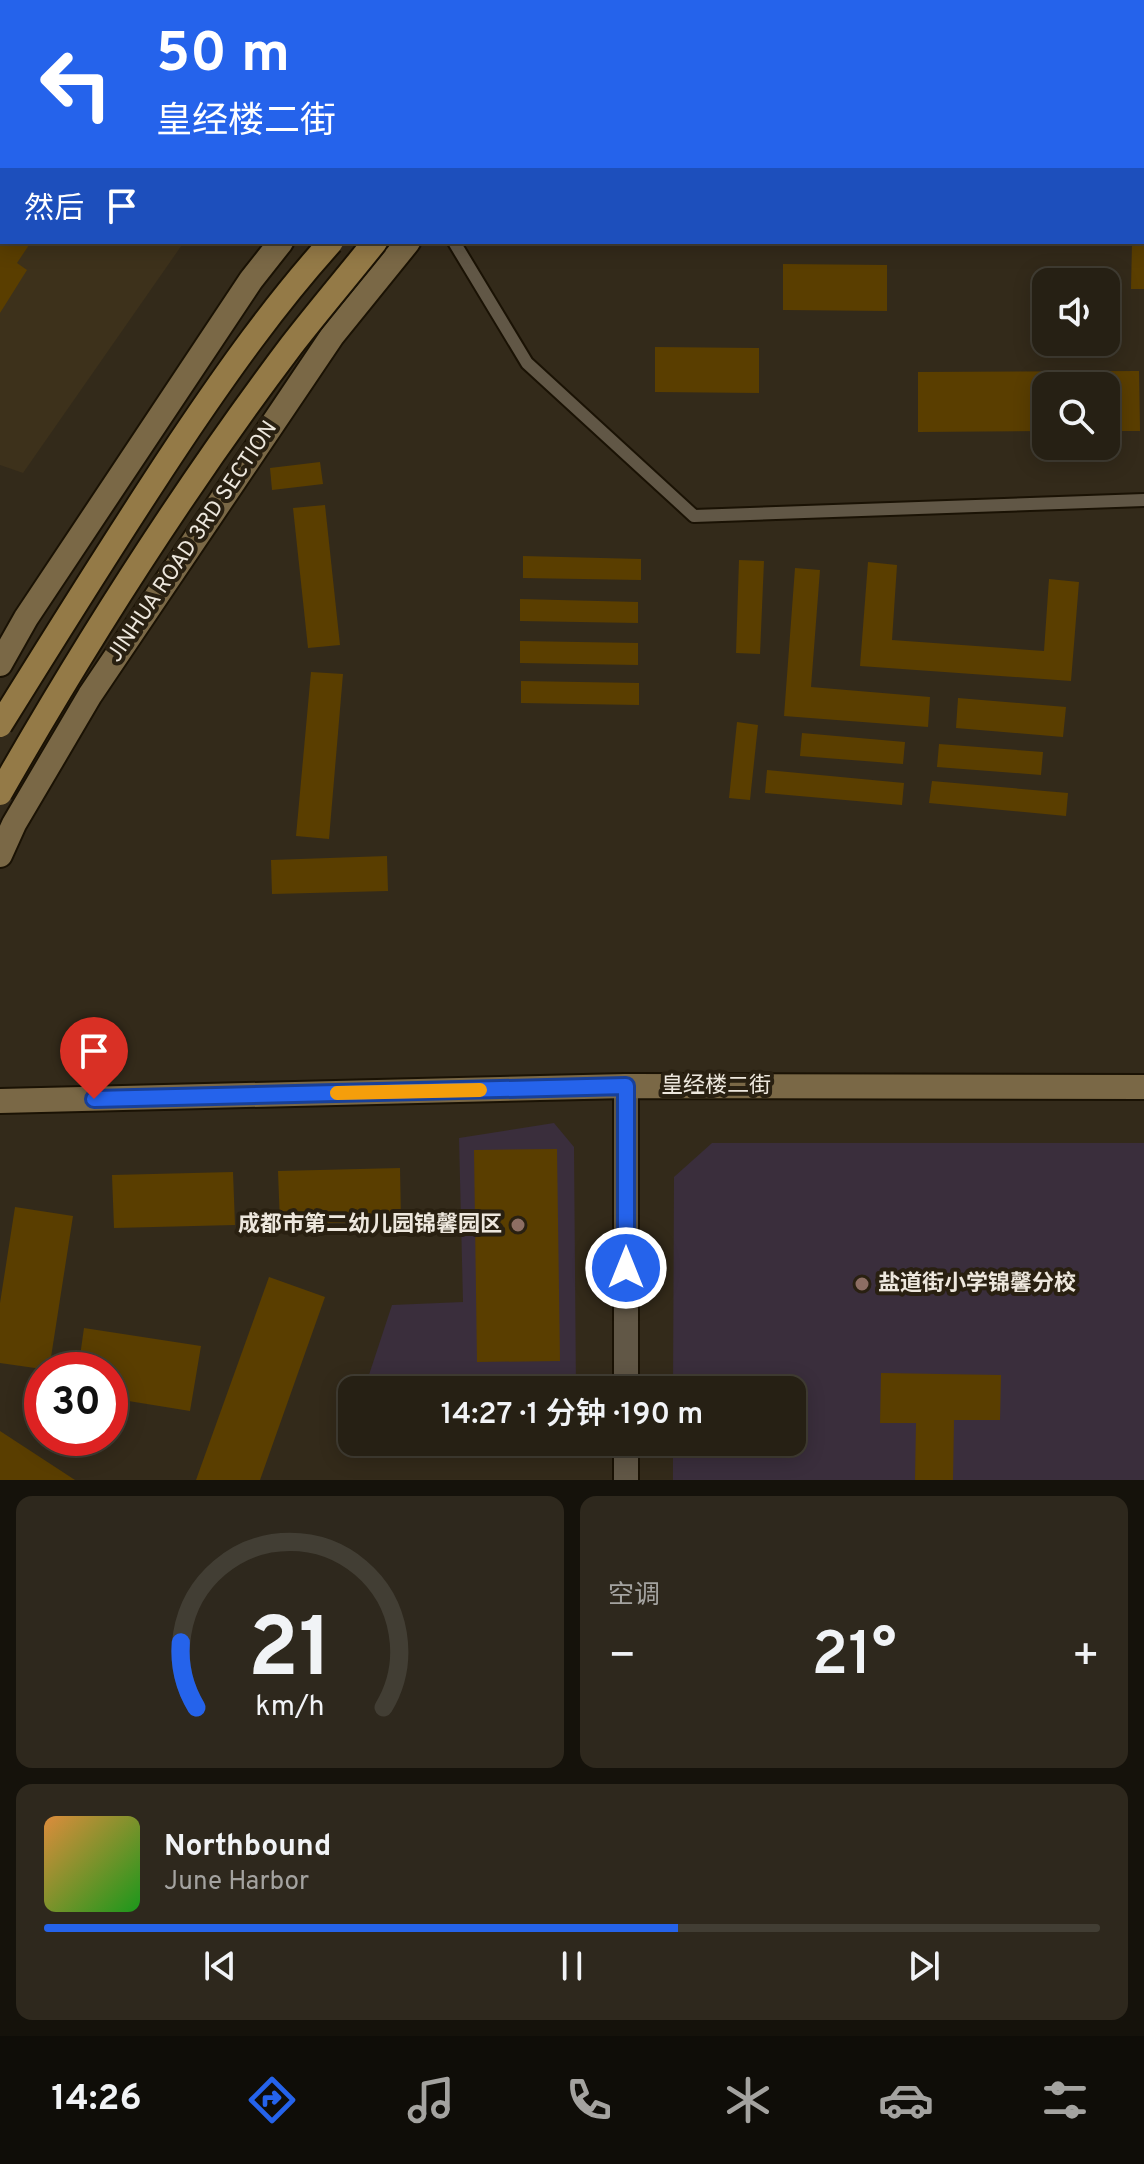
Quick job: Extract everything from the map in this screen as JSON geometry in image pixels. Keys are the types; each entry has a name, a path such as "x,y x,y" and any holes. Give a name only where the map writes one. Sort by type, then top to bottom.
{"main road":[{"path":"0,664 26,618 251,280 279,244"},
{"path":"0,725 113,541 221,382 288,290 329,244"},
{"path":"0,793 46,713 173,514 291,346 373,244"},
{"name":"JINHUA ROAD 3RD SECTION","path":"0,855 14,824 90,695 332,336 406,244"},
{"name":"皇经楼二街","path":"0,1101 626,1086 1144,1087"}],"street":[{"path":"626,1086 626,1376"},
{"path":"626,1456 626,1480"}],"lane":[{"path":"455,244 527,363 694,516 1144,500"}],"shaded area":[{"path":"0,244 183,244 23,473 0,465"},
{"name":"成都市第二幼儿园锦馨园区","path":"554,1123 574,1147 576,1376 369,1376 392,1305 463,1302 459,1138"},
{"name":"盐道街小学锦馨分校","path":"712,1143 1144,1143 1144,1480 673,1480 673,1456 806,1456 806,1376 673,1376 674,1177"}],"building":[{"path":"0,244 30,244 17,263 27,270 0,313"},
{"path":"1132,244 1144,244 1144,289 1131,289"},
{"path":"783,264 887,265 887,311 783,310"},
{"path":"655,347 759,348 759,393 655,392"},
{"path":"1139,371 1140,431 1120,431 1120,372 1032,372 1032,431 918,432 918,372"},
{"path":"320,462 323,484 272,490 270,468"},
{"path":"325,505 340,645 308,648 293,508"},
{"path":"523,556 641,559 641,580 523,578"},
{"path":"739,560 764,561 760,654 736,653"},
{"path":"868,562 897,565 892,640 1044,651 1049,579 1079,582 1071,681 860,666"},
{"path":"795,568 820,570 811,687 930,697 928,727 784,716"},
{"path":"520,599 638,602 638,623 520,621"},
{"path":"520,641 638,643 638,665 520,663"},
{"path":"311,672 343,674 329,839 296,836"},
{"path":"521,681 639,683 639,705 521,703"},
{"path":"958,698 1066,707 1063,737 956,728"},
{"path":"737,722 758,725 750,800 729,798"},
{"path":"802,733 905,742 903,764 800,756"},
{"path":"939,744 1043,752 1041,775 937,767"},
{"path":"767,770 904,783 902,805 765,793"},
{"path":"932,781 1068,793 1066,816 929,803"},
{"path":"387,856 388,891 272,894 271,860"},
{"path":"557,1149 560,1361 477,1362 474,1150"},
{"path":"400,1168 401,1221 280,1224 278,1171"},
{"path":"233,1172 235,1225 114,1228 112,1175"},
{"path":"15,1207 73,1216 52,1352 24,1352 24,1366 0,1363 0,1303"},
{"path":"269,1277 325,1297 260,1480 196,1480"},
{"path":"84,1328 201,1346 190,1411 128,1401 128,1352 81,1352"},
{"path":"881,1373 1001,1375 1000,1420 954,1420 953,1480 915,1480 916,1423 880,1423"},
{"path":"0,1431 24,1447 24,1456 38,1456 75,1480 0,1480"}],"slow traffic":[{"path":"337,1093 480,1090"}],"place":[{"name":"成都市第二幼儿园锦馨园区","path":"518,1225"},
{"name":"盐道街小学锦馨分校","path":"862,1284"}],"route":[{"path":"94,1099 626,1086 626,1268"}]}
